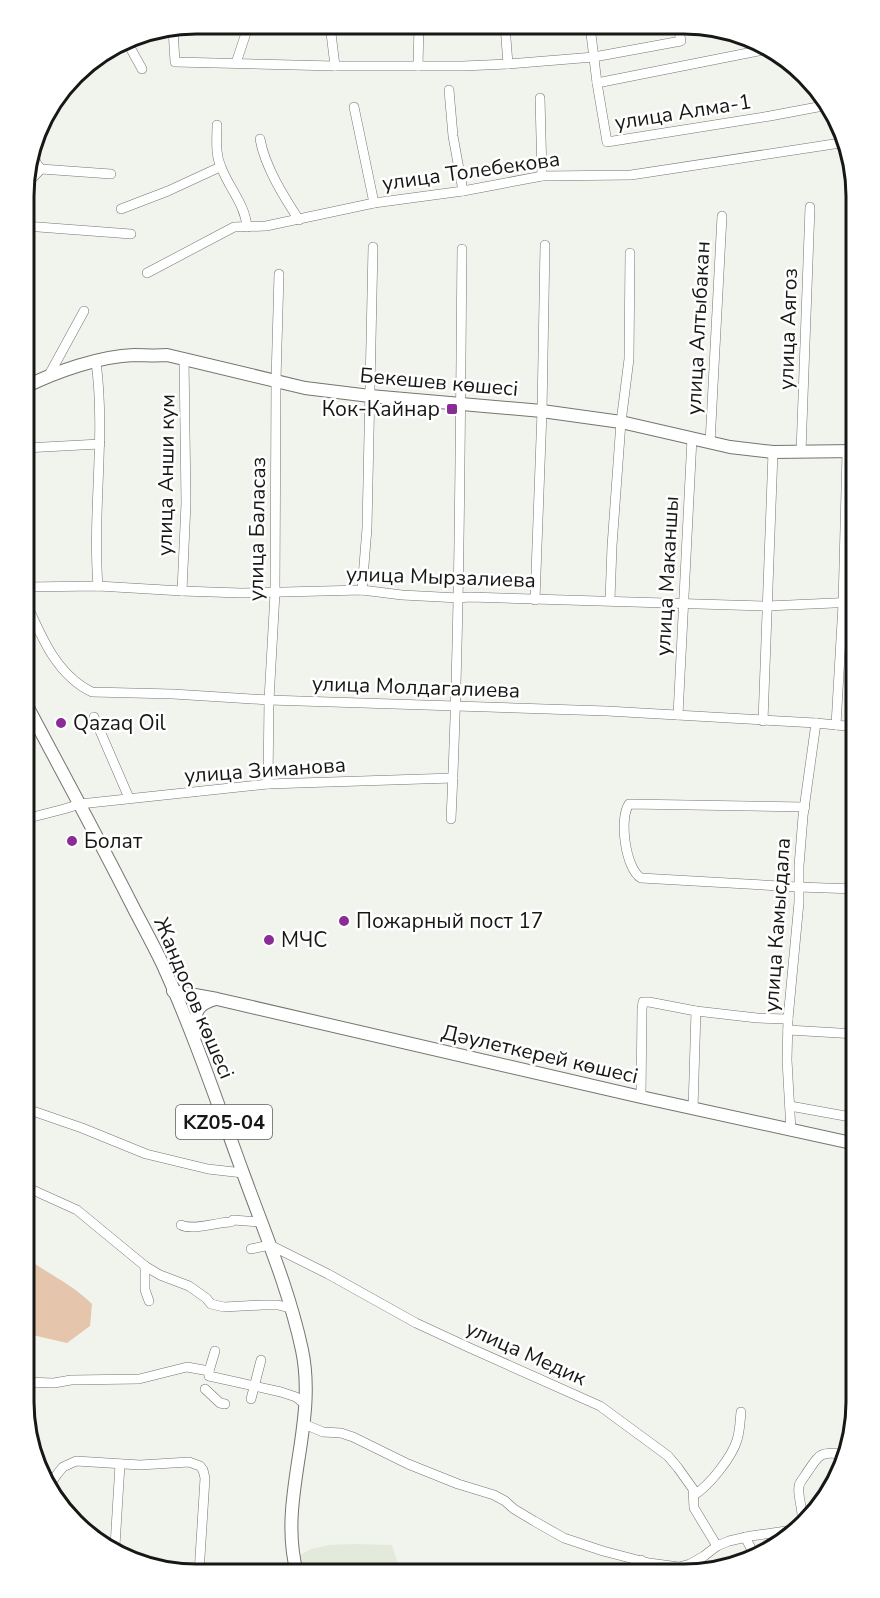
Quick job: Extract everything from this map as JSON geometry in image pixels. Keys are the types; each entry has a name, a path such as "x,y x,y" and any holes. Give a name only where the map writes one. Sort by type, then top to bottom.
{"main road":[{"name":"Бекешев көшесі","path":"34,382 49,375 96,362 134,355 167,354 305,388 370,396 460,401 542,411 621,422 729,447 773,452 846,452"},
{"name":"Жандосов көшесі","path":"34,719 161,963 194,1041 270,1245 290,1308 307,1379 304,1425 290,1526 295,1564"},
{"path":"161,963 181,983 217,999"},
{"path":"173,991 217,999"},
{"path":"194,1041 196,1013 199,1007 205,1002 217,999"},
{"name":"Дәулеткерей көшесі","path":"217,999 845,1142"}],"street":[{"path":"236,63 246,34"},
{"path":"331,34 335,66"},
{"path":"418,66 419,34"},
{"path":"506,34 508,64"},
{"name":"улица Алма-1","path":"591,34 607,142 818,107"},
{"path":"173,37 175,62 418,66 508,64 594,57 681,41 680,34"},
{"path":"131,49 142,69"},
{"name":"улица Алма-1","path":"597,83 756,51"},
{"path":"449,90 453,136 463,191"},
{"path":"540,98 542,176"},
{"path":"354,107 374,203"},
{"path":"217,125 220,167 242,206 246,215 247,227"},
{"path":"260,140 262,151 284,196 299,220"},
{"name":"улица Толебекова","path":"147,273 234,227 266,226 374,203 463,191 542,176 631,175 836,144"},
{"path":"38,165 41,169 111,174"},
{"path":"121,209 220,167"},
{"path":"36,174 41,169"},
{"name":"улица Аягоз","path":"801,452 810,207"},
{"name":"улица Алтыбакан","path":"710,443 722,216"},
{"path":"34,227 131,234"},
{"path":"535,600 545,245"},
{"path":"362,590 367,528 373,247"},
{"path":"451,819 459,598 462,249"},
{"path":"610,600 621,422 629,359 630,253"},
{"name":"улица Баласаз","path":"268,784 269,700 275,593 279,274"},
{"path":"49,375 84,311"},
{"name":"улица Анши кум","path":"182,591 186,503 184,358"},
{"path":"96,362 100,444 96,560 98,586"},
{"name":"улица Маканшы","path":"678,715 692,438"},
{"path":"34,448 100,444"},
{"path":"763,721 773,452"},
{"path":"836,725 846,553"},
{"name":"улица Мырзалиева","path":"34,587 98,586 241,593 362,590 459,598 610,600 767,606 843,604"},
{"name":"улица Молдагалиева","path":"34,621 52,655 68,674 92,692 678,715 846,726"},
{"path":"94,717 129,798"},
{"name":"улица Камысдала","path":"791,1131 787,1060 788,1019 799,903 799,866 816,723"},
{"name":"улица Зиманова","path":"34,817 80,804 268,784 453,778"},
{"path":"805,807 627,804 626,848 630,864 638,876 845,889"},
{"path":"641,1097 644,1002 696,1011 788,1019"},
{"path":"693,1109 696,1011"},
{"path":"788,1030 845,1033"},
{"path":"790,1106 845,1116"},
{"path":"34,1111 146,1154 208,1169 243,1173"},
{"path":"34,1191 77,1210 145,1266 160,1275 189,1286 211,1304 224,1307 278,1305 290,1308"},
{"path":"181,1225 189,1228 232,1220 261,1221"},
{"path":"251,1249 270,1245"},
{"name":"улица Медик","path":"270,1245 408,1318 600,1406 669,1456 693,1489 694,1508 717,1546"},
{"path":"145,1266 149,1301"},
{"path":"215,1352 204,1393 225,1404"},
{"path":"251,1399 261,1360"},
{"path":"34,1382 139,1379 187,1367 296,1397 306,1405"},
{"path":"694,1495 711,1482 735,1446 741,1412"},
{"path":"304,1425 323,1432 341,1433 418,1468 494,1495 564,1538 603,1551 663,1564"},
{"path":"802,1511 799,1483 814,1460 820,1455 837,1454"},
{"path":"54,1479 58,1473 73,1462 83,1461 140,1465 189,1462 200,1466 205,1478 200,1564"},
{"path":"115,1541 120,1464"},
{"path":"698,1562 717,1546 729,1541 779,1532"},
{"path":"745,1537 751,1549"},
{"path":"641,1560 641,1564"}],"shaded area":[{"path":"34,1263 76,1290 92,1304 90,1326 67,1343 34,1335"},
{"path":"330,1545 392,1545 398,1564 294,1564 293,1559 311,1549"}],"place":[{"name":"Кок-Кайнар","path":"452,409"},
{"name":"Qazaq Oil","path":"61,723"},
{"name":"Болат","path":"72,841"},
{"name":"Пожарный пост 17","path":"344,921"},
{"name":"МЧС","path":"269,940"}]}
